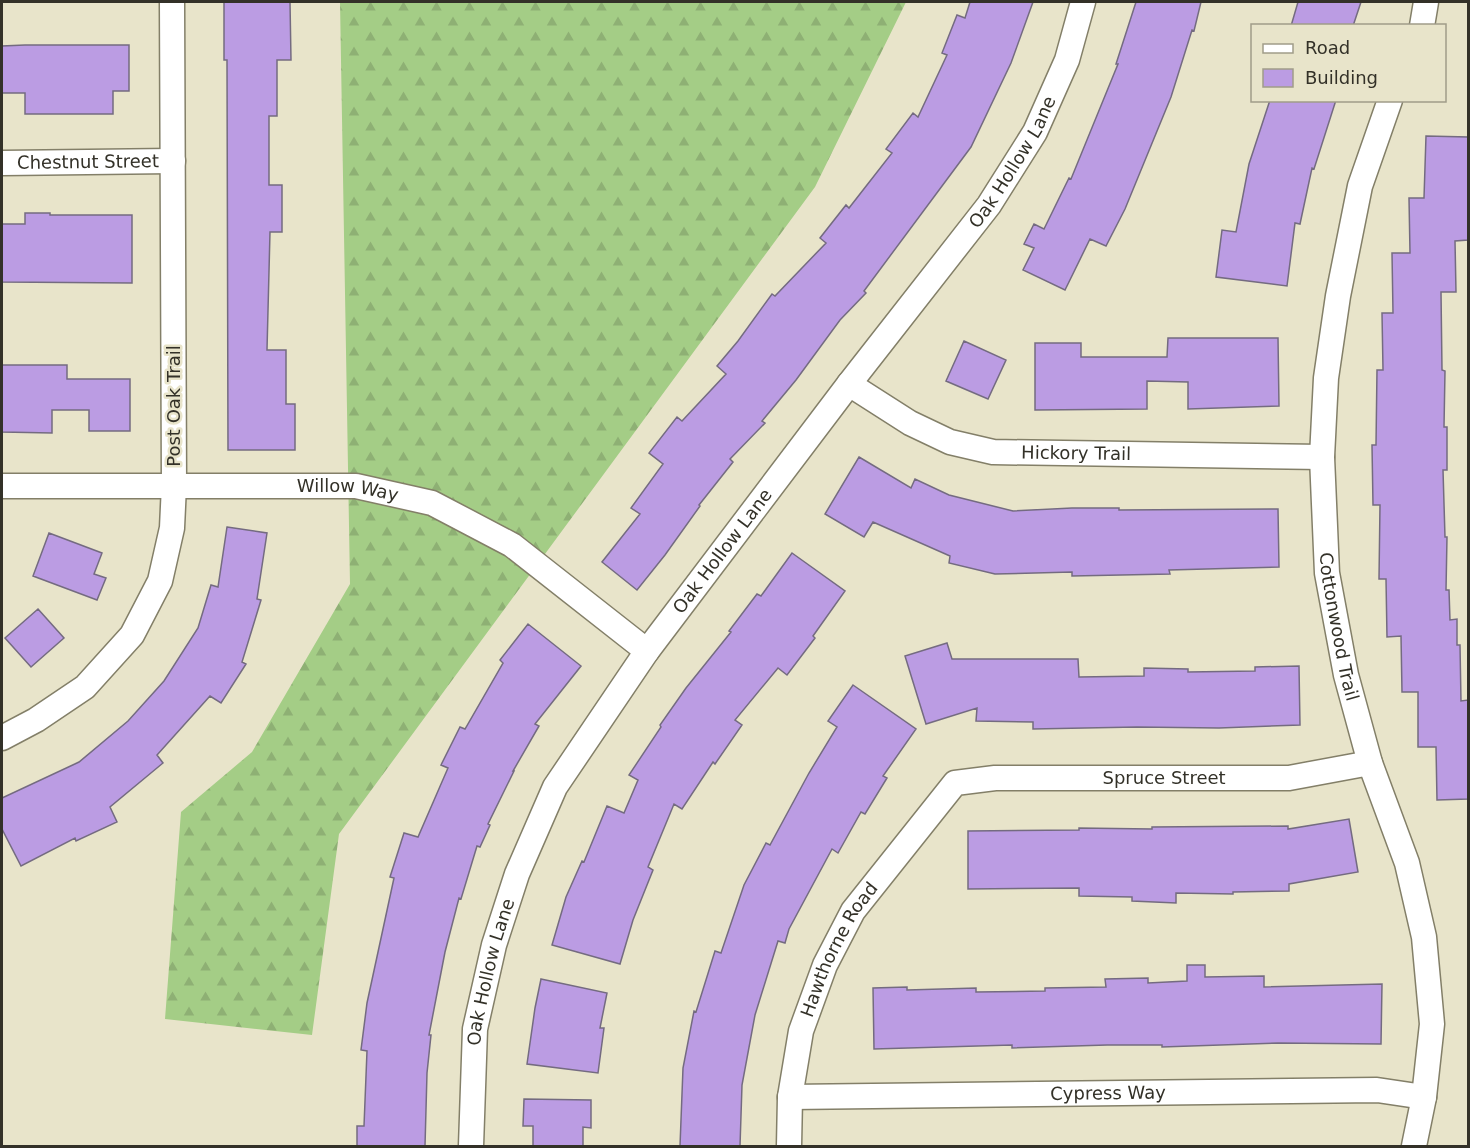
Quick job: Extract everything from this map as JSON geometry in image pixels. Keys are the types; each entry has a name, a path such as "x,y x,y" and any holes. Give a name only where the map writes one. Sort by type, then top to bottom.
{"street":[{"name":"Post Oak Trail","path":"2,738 36,720 85,687 132,635 160,581 172,528 174,484 172,2"},
{"name":"Oak Hollow Lane","path":"471,1146 475,1029 494,945 517,874 555,787 647,651 988,205 1035,132 1067,60 1083,2"},
{"path":"1422,24 1426,2"},
{"name":"Cottonwood Trail","path":"1389,102 1360,186 1338,296 1326,378 1322,457 1327,573 1346,675 1370,763 1407,863 1424,938 1432,1024 1424,1097 1414,1146"},
{"name":"Chestnut Street","path":"2,163 173,161"},
{"name":"Hickory Trail","path":"849,384 910,423 950,442 993,452 1322,457"},
{"name":"Willow Way","path":"2,486 174,484 356,486 432,503 512,544 647,651"},
{"name":"Spruce Street","path":"955,783 995,778 1289,778 1370,763"},
{"name":"Hawthorne Road","path":"789,1146 790,1097 801,1031 825,965 852,911 955,783"},
{"name":"Cypress Way","path":"790,1097 1377,1090 1424,1097"}],"green space":[{"path":"340,2 906,2 815,187 339,834 312,1035 165,1019 181,812 252,752 350,584"}],"building":[{"path":"224,2 290,2 291,60 277,60 277,116 269,116 269,185 282,185 282,232 270,232 267,350 286,350 286,404 295,404 295,450 228,450 227,60 224,60"},
{"path":"970,2 1033,2 1011,63 971,147 864,291 866,293 840,320 796,380 762,421 765,423 730,459 733,462 637,590 602,562 640,514 631,508 663,464 649,453 677,417 682,421 726,374 717,366 772,294 775,296 826,243 820,238 846,205 849,208 892,153 886,149 913,113 918,117 947,55 942,53 957,15 965,18"},
{"path":"1136,2 1201,2 1194,31 1192,30 1171,97 1125,209 1106,246 1090,239 1065,290 1023,270 1034,248 1024,244 1034,224 1044,229 1069,178 1071,179 1118,64 1116,64"},
{"path":"1298,2 1361,2 1354,24 1292,24"},
{"path":"129,45 129,91 113,91 113,114 25,114 25,93 2,93 2,46"},
{"path":"1269,102 1335,102 1314,169 1312,168 1300,224 1295,223 1287,286 1216,277 1222,230 1236,232 1249,164"},
{"path":"1426,136 1468,137 1468,240 1455,241 1456,292 1441,292 1442,370 1445,371 1444,427 1447,427 1447,470 1443,470 1445,537 1447,537 1446,590 1449,590 1450,620 1457,619 1461,701 1468,700 1468,799 1437,800 1436,747 1418,747 1418,692 1402,692 1401,636 1387,637 1386,579 1379,579 1380,505 1373,505 1372,445 1376,445 1377,370 1383,370 1382,313 1393,313 1392,253 1410,253 1409,198 1424,198"},
{"path":"25,213 132,215 132,283 2,282 2,224 25,224"},
{"path":"1168,338 1278,338 1279,406 1188,409 1188,382 1147,381 1147,409 1035,410 1035,343 1081,343 1081,357 1167,357"},
{"path":"964,341 1006,360 988,399 946,381"},
{"path":"2,365 67,365 67,379 130,379 130,431 89,431 89,410 52,410 52,433 2,432"},
{"path":"859,457 911,488 915,479 949,495 1013,511 1072,508 1278,509 1279,567 1169,570 1170,574 1072,576 1072,572 995,574 949,563 950,556 873,522 864,537 825,514"},
{"path":"227,527 267,533 257,599 261,600 242,662 246,664 221,703 210,696 157,755 163,763 110,807 117,822 76,841 75,838 21,866 2,829 2,798 79,762 128,721 164,681 198,628 211,585 218,587"},
{"path":"49,533 102,553 94,574 106,578 97,600 33,576"},
{"path":"792,553 845,591 813,636 815,638 787,675 778,668 735,720 742,725 715,764 713,762 682,809 674,804 648,867 653,870 633,920 620,964 552,945 566,897 582,861 584,862 607,806 624,813 638,780 629,775 661,727 660,725 757,594 761,596"},
{"path":"38,609 64,638 31,667 5,638"},
{"path":"528,624 581,666 535,724 539,726 513,771 488,824 490,825 480,847 477,846 461,899 459,898 445,952 429,1035 431,1035 427,1073 425,1146 357,1146 357,1126 364,1126 367,1051 361,1050 367,1003 394,878 390,877 404,833 418,837 448,768 441,765 460,727 465,729 503,663 500,660"},
{"path":"947,643 952,659 1078,659 1079,677 1144,676 1144,668 1188,669 1188,672 1255,671 1255,667 1299,666 1300,725 1033,729 1033,722 976,721 977,708 926,724 905,656"},
{"path":"853,685 916,729 883,776 887,778 865,814 861,812 838,853 832,849 789,929 785,943 778,941 755,1015 742,1085 740,1146 680,1146 683,1068 694,1011 696,1012 715,951 721,953 744,885 766,843 770,845 837,727 828,721"},
{"path":"1349,819 1358,872 1289,884 1289,891 1233,892 1233,894 1176,893 1176,903 1132,901 1132,897 1079,896 1079,888 968,889 968,831 1288,826 1288,829"},
{"path":"1187,965 1205,965 1205,977 1264,976 1264,987 1382,984 1381,1044 1278,1043 1162,1047 1162,1045 1107,1045 1012,1048 1012,1045 874,1049 873,988 907,987 907,990 976,988 976,992 1106,987 1105,979 1148,978 1148,983 1187,981"},
{"path":"541,979 607,993 600,1028 604,1028 598,1073 527,1064"},
{"path":"524,1099 591,1100 591,1128 583,1127 583,1146 533,1146 533,1126 523,1126"}]}
